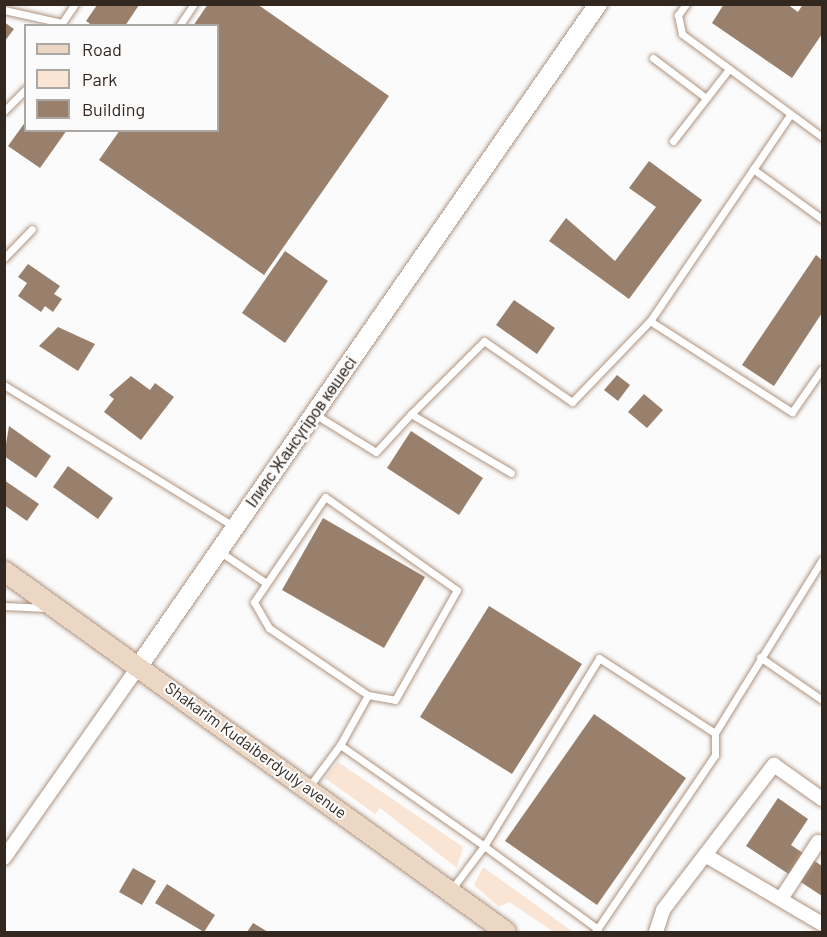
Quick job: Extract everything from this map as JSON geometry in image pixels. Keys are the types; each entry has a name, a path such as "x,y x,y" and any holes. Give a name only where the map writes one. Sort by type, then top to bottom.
{"main road":[{"name":"Shakarim Kudaiberdyuly avenue","path":"4,571 139,666 506,933"}],"street":[{"name":"Ілияс Жансүгіров көшесі","path":"4,858 598,4"},
{"path":"656,933 663,910 774,765 822,799"},
{"path":"781,899 821,840"},
{"path":"705,855 822,924"}],"lane":[{"path":"4,10 62,23 75,4"},
{"path":"180,24 194,4"},
{"path":"686,4 678,15 682,34 822,137"},
{"path":"653,58 706,98"},
{"path":"674,141 729,69"},
{"path":"4,111 24,91"},
{"path":"315,414 376,452 484,341 572,402 650,321 790,115"},
{"path":"753,169 822,219"},
{"path":"4,258 32,229"},
{"path":"650,321 792,412 822,369"},
{"path":"4,385 235,527"},
{"path":"411,414 511,473"},
{"path":"325,497 457,590 395,700 368,695 269,628 254,602 325,497"},
{"path":"219,551 266,583"},
{"path":"340,745 484,846 597,931 715,755 714,733 822,560"},
{"path":"4,606 57,608"},
{"path":"760,657 822,700"},
{"path":"450,891 484,846 599,658 714,733"},
{"path":"308,788 340,745 368,695"}],"green space":[{"path":"338,762 463,847 457,868 380,808 375,814 325,778"},
{"path":"483,867 573,932 554,932 509,902 499,907 474,885"}],"building":[{"path":"208,4 257,4 389,96 264,275 99,160 119,132 219,132 219,24 194,24"},
{"path":"724,4 787,4 798,12 803,4 822,4 822,34 792,78 712,23"},
{"path":"97,5 139,5 126,24 90,24 86,21"},
{"path":"4,22 14,29 4,42"},
{"path":"24,124 24,132 66,132 40,168 8,146"},
{"path":"649,161 702,200 629,299 549,241 566,218 615,261 656,207 629,188"},
{"path":"285,251 328,281 285,343 242,313"},
{"path":"816,255 822,260 822,313 774,386 742,365"},
{"path":"28,264 60,286 54,294 62,299 53,312 45,306 41,312 18,296 27,283 18,277"},
{"path":"514,300 555,328 537,354 496,325"},
{"path":"58,327 95,344 78,371 39,346"},
{"path":"617,375 630,385 618,401 604,390"},
{"path":"131,376 150,390 155,383 174,397 141,440 104,412 114,399 109,395"},
{"path":"644,394 663,410 647,428 628,412"},
{"path":"9,426 51,456 36,478 4,456"},
{"path":"411,431 483,478 459,515 387,468"},
{"path":"68,466 113,498 98,519 53,487"},
{"path":"4,480 39,504 27,521 4,505"},
{"path":"323,518 425,577 384,648 282,590"},
{"path":"489,606 582,664 512,774 420,717"},
{"path":"594,714 686,778 597,905 505,841"},
{"path":"778,798 808,819 791,845 822,866 822,896 746,846"},
{"path":"133,868 156,881 142,905 119,892"},
{"path":"167,884 215,915 204,932 155,903"},
{"path":"253,923 268,932 247,932"}]}
